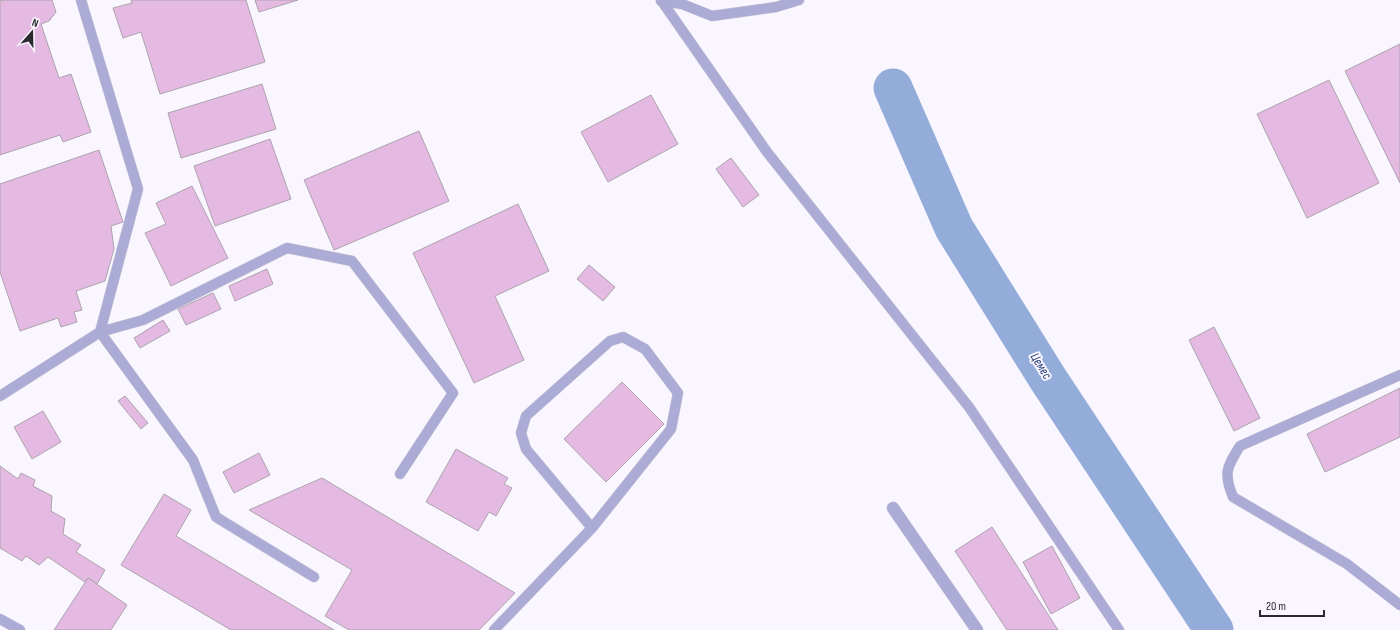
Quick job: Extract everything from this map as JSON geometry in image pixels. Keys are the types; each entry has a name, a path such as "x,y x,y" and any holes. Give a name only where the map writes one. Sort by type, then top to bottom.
{"street":[{"path":"893,508 977,630"}],"lane":[{"path":"81,0 138,189 100,332"},
{"path":"661,0 682,4 712,16 776,7 800,0"},
{"path":"661,0 767,152 968,407 1119,630"},
{"path":"0,396 100,332 143,320 287,248 352,261 453,393 400,474"},
{"path":"100,332 193,460 216,517 314,578"},
{"path":"494,630 592,528 671,429 678,393 645,348 623,337 610,341 526,416 521,433 526,448 592,528"},
{"path":"1400,375 1240,446 1230,462 1226,480 1233,497 1347,564 1400,605"},
{"path":"0,619 20,630"}],"building":[{"path":"52,0 56,12 49,21 41,24 59,78 71,74 91,132 63,142 60,135 0,155 0,1"},
{"path":"131,0 246,0 265,62 160,94 141,32 123,38 113,8 132,3"},
{"path":"255,0 298,0 259,12"},
{"path":"1400,44 1400,183 1345,71"},
{"path":"1329,80 1379,183 1307,218 1257,114"},
{"path":"262,84 276,129 181,158 168,113"},
{"path":"651,95 678,144 608,182 581,132"},
{"path":"419,131 449,201 334,250 304,180"},
{"path":"270,139 291,199 215,226 194,166"},
{"path":"99,150 123,222 111,226 114,249 105,281 76,291 82,310 74,312 77,322 61,327 58,318 20,331 0,272 0,184"},
{"path":"731,158 759,195 743,207 716,169"},
{"path":"192,186 228,258 171,286 145,233 166,224 156,203"},
{"path":"518,204 549,271 495,296 524,360 474,383 413,253"},
{"path":"589,265 615,287 603,301 577,279"},
{"path":"267,269 273,284 235,301 229,286"},
{"path":"213,293 221,309 186,325 178,309"},
{"path":"163,320 170,331 140,348 134,338"},
{"path":"1214,327 1260,418 1234,431 1189,340"},
{"path":"622,382 664,424 606,482 564,439"},
{"path":"1400,388 1400,437 1325,472 1307,434"},
{"path":"125,396 148,423 141,429 118,401"},
{"path":"43,411 61,442 32,459 14,427"},
{"path":"456,449 508,478 504,484 512,488 496,516 489,512 478,531 426,502"},
{"path":"259,453 270,475 234,493 223,472"},
{"path":"0,466 18,479 21,473 35,480 33,486 52,496 51,511 65,519 63,534 81,545 76,552 105,570 97,584 88,578 85,582 48,557 39,565 26,556 22,561 0,548"},
{"path":"322,478 515,593 479,630 349,630 325,616 352,570 249,510"},
{"path":"164,494 191,510 176,536 334,630 231,630 121,565"},
{"path":"992,527 1058,630 1007,630 955,551"},
{"path":"1052,546 1080,598 1051,614 1023,562"},
{"path":"88,578 127,605 111,630 54,630"}],"waterway":[{"name":"Цемес","path":"893,88 954,228 1048,379 1214,630"}]}
